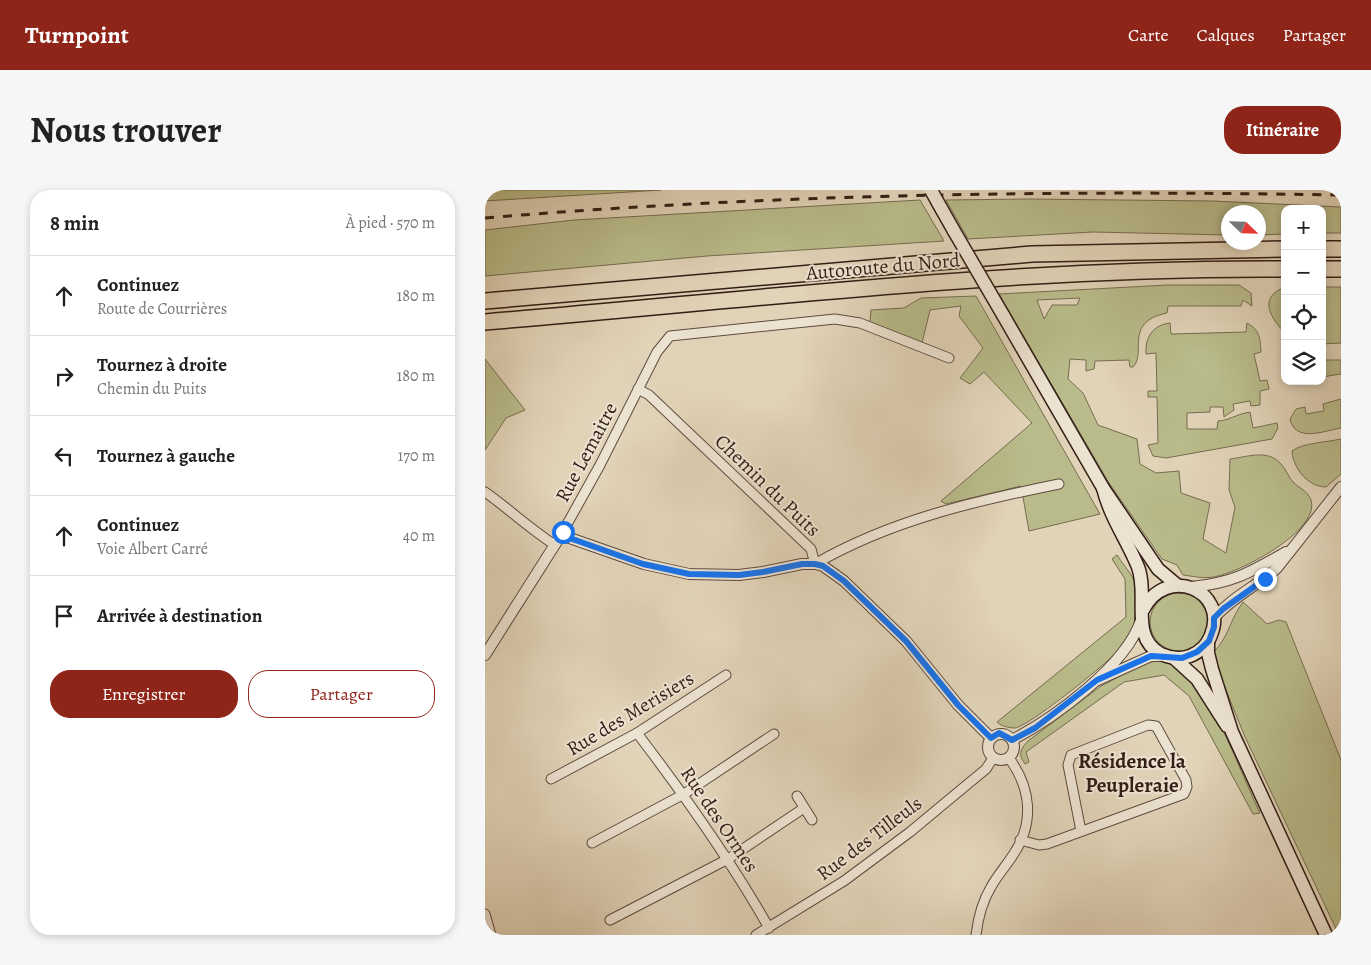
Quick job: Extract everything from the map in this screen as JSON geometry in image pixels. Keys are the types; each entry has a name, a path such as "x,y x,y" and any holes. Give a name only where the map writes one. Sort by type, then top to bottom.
{"highway":[{"name":"Autoroute du Nord","path":"485,301 1033,254 1281,249"},
{"path":"1326,249 1341,249"},
{"name":"Autoroute du Nord","path":"485,322 786,295 1042,275 1281,269"},
{"path":"1326,269 1341,269"},
{"path":"485,290 606,290"},
{"path":"485,331 786,295"}],"main road":[{"path":"931,190 1103,488 1158,569 1177,585"},
{"path":"1103,488 1108,509 1139,568 1143,590 1142,615 1148,642 1170,657 1197,680 1232,732"},
{"path":"1142,615 1148,600 1156,592 1166,587 1177,585 1191,587 1198,591 1209,603 1214,618 1214,627 1209,641 1208,653 1232,732 1326,935"},
{"path":"1170,657 1190,656 1209,641"}],"street":[{"name":"Rue Lemaitre","path":"485,655 561,535 600,465 638,389 665,340 670,336 835,319 860,324 949,358"},
{"name":"Chemin du Puits","path":"638,389 649,395 811,549 815,564 844,581 906,641 958,705 991,738"},
{"path":"561,535 643,564 689,574 739,575 802,564 815,564 847,546 950,507 1059,484"},
{"path":"1214,618 1231,602 1265,579 1277,568 1289,550 1341,487"},
{"path":"485,492 509,509 520,522 555,545"},
{"path":"1191,587 1221,583 1239,578 1289,550"},
{"path":"1012,740 1035,728 1097,680 1136,637 1142,615"},
{"path":"1097,680 1151,656 1170,657"},
{"name":"Rue des Merisiers","path":"551,779 637,733 726,675"},
{"path":"1021,840 1039,845 1081,831 1184,794 1187,787 1186,780 1156,726 1148,725 1071,755 1068,765 1081,831"},
{"name":"Rue des Ormes","path":"637,733 684,794 728,859 769,928"},
{"path":"1009,758 1001,760 993,758 989,747 991,738 999,733 1012,740"},
{"path":"593,843 684,794 774,734"},
{"path":"1009,758 1013,749 1012,740"},
{"name":"Rue des Tilleuls","path":"757,935 844,881 910,832 986,769 993,758"},
{"path":"976,935 978,919 986,895 1014,854 1021,840 1027,815 1026,788 1021,774 1009,758"},
{"path":"797,796 812,820"},
{"path":"610,920 728,859 805,808"},
{"path":"485,914 491,935"}],"green space":[{"path":"485,190 661,190 485,201"},
{"path":"920,200 944,241 707,256 485,276 485,230 574,220"},
{"path":"946,200 1212,201 1298,205 1281,205 1281,234 1266,235 1266,205 1221,205 1221,235 1093,232 968,239"},
{"path":"1326,206 1341,207 1341,233 1326,233"},
{"path":"1168,285 1239,285 1251,293 1252,306 1243,300 1241,306 1168,306 1167,313 1153,317 1145,323 1139,338 1137,361 1133,367 1130,367 1129,360 1095,361 1094,369 1086,371 1086,360 1070,359 1068,379 1083,393 1098,425 1137,439 1140,464 1156,473 1179,471 1181,493 1210,503 1203,539 1226,553 1235,507 1229,490 1230,459 1250,456 1263,455 1275,459 1282,465 1293,482 1308,494 1311,500 1311,512 1303,525 1275,549 1240,568 1209,578 1183,575 1177,565 1162,559 1109,483 999,294","holes":["1080,298 1077,305 1052,305 1044,319 1037,300"]},
{"path":"1326,287 1341,287 1341,343 1326,344"},
{"path":"1281,289 1281,328 1269,309 1271,297"},
{"path":"976,296 1100,514 1029,531 1021,486 946,504 941,501 1032,423 984,372 970,384 960,378 983,348 959,316 961,306 930,310 922,343 870,323 871,310 904,308 921,298"},
{"path":"1170,323 1171,334 1246,332 1247,323 1255,329 1259,335 1261,352 1254,354 1260,381 1267,380 1269,389 1260,391 1260,405 1251,406 1250,401 1233,404 1234,410 1224,417 1223,407 1210,407 1210,412 1187,413 1187,429 1217,429 1218,421 1250,412 1253,428 1277,423 1278,428 1272,439 1166,458 1153,456 1148,445 1158,443 1157,397 1148,397 1148,391 1157,391 1156,353 1146,354 1146,348 1151,333 1159,326"},
{"path":"485,359 525,410 506,418 485,450"},
{"path":"1326,360 1341,360 1341,374 1326,376"},
{"path":"1341,399 1341,428 1311,434 1298,431 1293,426 1290,419 1296,409 1305,407 1306,414 1324,411 1323,404"},
{"path":"1341,439 1341,474 1326,487 1313,484 1298,470 1292,451 1296,448 1308,444"},
{"path":"1117,555 1134,580 1135,585 1136,608 1131,637 1125,645 1096,671 1039,715 1015,728 997,722 1126,617 1125,579 1112,559"},
{"path":"1173,593 1185,593 1200,601 1208,616 1208,628 1200,643 1185,651 1173,651 1158,643 1150,628 1150,616 1158,601"},
{"path":"1243,602 1267,624 1279,620 1286,622 1341,760 1341,935 1339,935 1245,737 1217,668 1213,653 1223,640"},
{"path":"1151,660 1176,667 1190,679 1202,695 1225,734 1260,813 1253,814 1189,696 1164,675 1124,682 1026,752 1029,762 1025,764 1021,757 1021,752 1028,741 1101,686"}],"railway":[{"path":"485,218 699,204 913,196 1127,193 1341,195"}],"district":[{"name":"Résidence la Peupleraie","path":"1132,773"}],"route":[{"path":"563,532 561,535 615,555 663,570 689,574 739,575 802,564 823,566 844,581 906,641 938,678 958,705 981,729 991,738 999,733 1008,736 1012,740 1035,728 1097,680 1112,675 1151,656 1182,658 1197,652 1209,641 1214,627 1214,618 1242,593 1265,579"}]}
